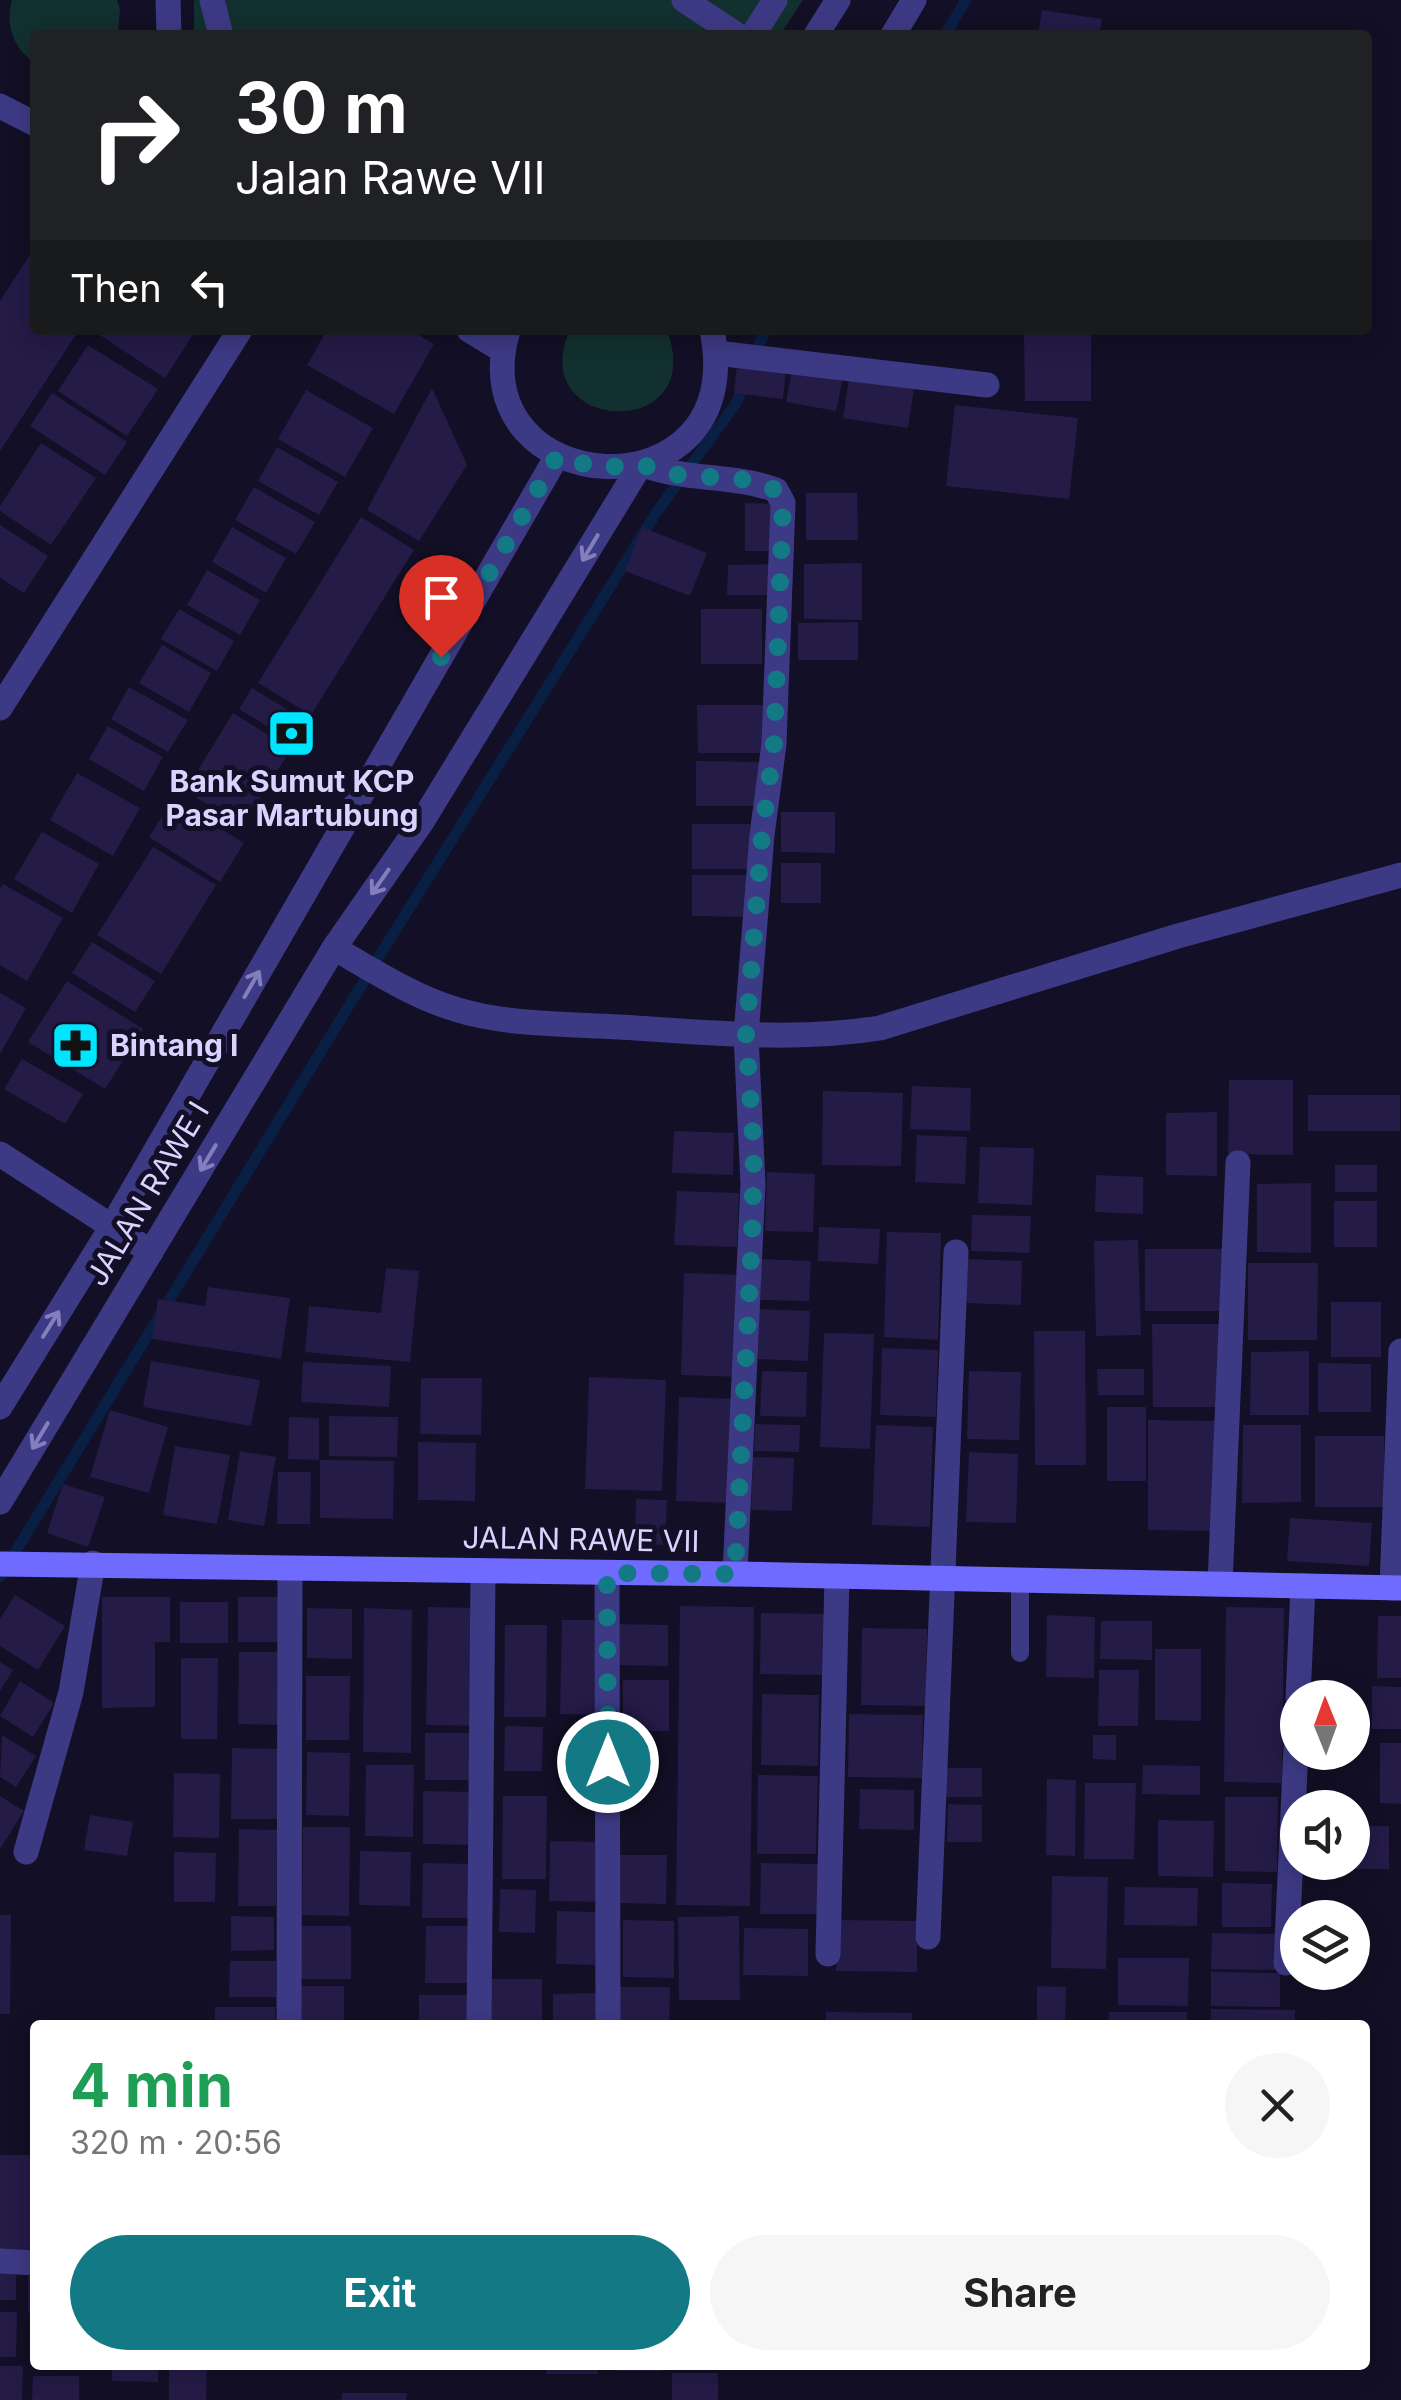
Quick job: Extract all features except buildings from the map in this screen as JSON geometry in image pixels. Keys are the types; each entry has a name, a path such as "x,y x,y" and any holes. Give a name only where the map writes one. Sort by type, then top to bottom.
{"main road":[{"name":"JALAN RAWE VII","path":"13,1564 1396,1588"}],"street":[{"path":"168,0 170,30"},
{"path":"212,0 220,30"},
{"path":"684,0 729,30"},
{"path":"757,30 776,0"},
{"path":"819,30 838,0"},
{"path":"896,30 914,0"},
{"path":"0,106 30,121"},
{"path":"0,708 237,335"},
{"path":"505,340 503,382 514,411 532,436 557,456 598,468 640,464 674,447 693,429 712,393 714,342 988,385"},
{"name":"JALAN RAWE I","path":"0,1407 111,1228 557,456"},
{"path":"640,464 678,475 749,480 776,490 783,503 774,744 762,835 746,1035 754,1151 753,1216 735,1574"},
{"name":"JALAN RAWE I","path":"0,1502 334,948 423,820 640,464"},
{"path":"334,948 384,978 458,1010 501,1018 746,1035 831,1036 880,1028 1178,936 1401,876"},
{"path":"0,1154 151,1252"},
{"path":"1220,1584 1238,1162"},
{"path":"928,1937 956,1252"},
{"path":"1396,1588 1401,1351"},
{"path":"26,1852 71,1692 92,1563"},
{"path":"289,2020 290,1570"},
{"path":"479,2020 483,1571"},
{"path":"607,1573 608,2020"},
{"path":"828,1954 837,1576"},
{"path":"1299,1680 1303,1586"},
{"path":"1289,1900 1295,1770"},
{"path":"0,2261 30,2262"}],"lane":[{"path":"1020,1580 1020,1652"}],"green space":[{"path":"12,0 117,0 120,9 118,30 30,30 30,58 13,35"},
{"path":"194,0 803,0 783,30 194,30"},
{"path":"569,335 668,335 673,367 663,393 642,407 617,411 591,405 571,389 562,364"}],"waterway":[{"path":"948,30 966,0"},
{"path":"754,358 763,335"},
{"path":"0,1577 375,963 656,513 737,402 745,380"}],"place":[{"name":"Bank Sumut KCP Pasar Martubung","path":"292,733"},
{"name":"Bintang I","path":"75,1046"}],"route":[{"path":"441,657 557,456 598,468 640,464 669,474 749,480 776,490 783,503 774,744 751,949 746,1035 754,1151 735,1574 607,1573 608,1762"}]}
